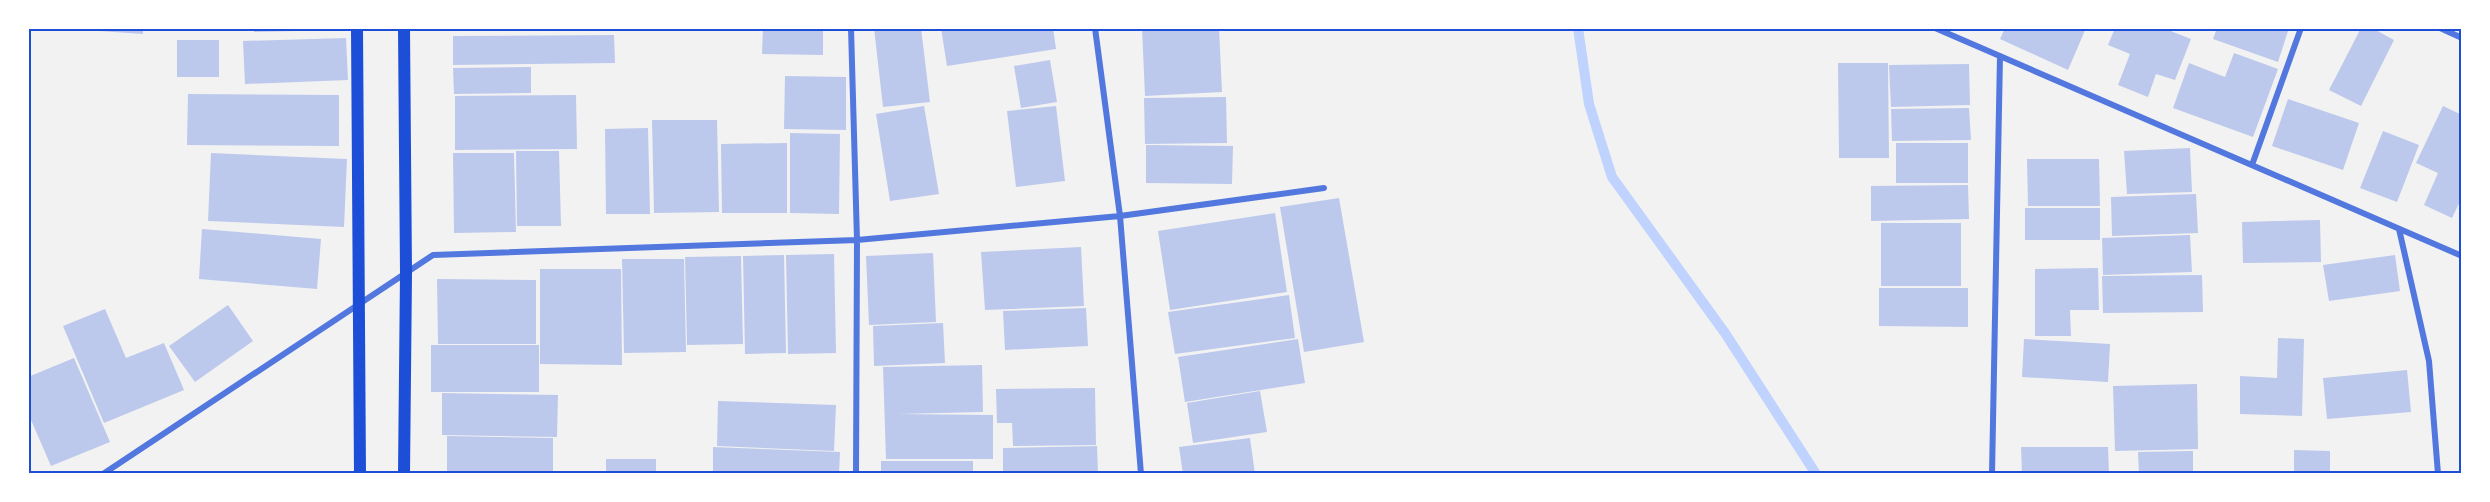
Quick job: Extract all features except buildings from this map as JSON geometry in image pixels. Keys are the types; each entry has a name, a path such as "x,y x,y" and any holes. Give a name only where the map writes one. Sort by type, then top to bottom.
{"main road":[{"path":"357,28 360,474"},
{"path":"404,28 406,273 404,474"}],"street":[{"path":"850,28 857,240 856,474"},
{"path":"1095,28 1120,216 1141,474"},
{"path":"1935,28 2462,256"},
{"path":"2252,165 2301,28"},
{"path":"2440,28 2462,38"},
{"path":"1992,474 2000,56"},
{"path":"103,474 433,255 857,240 1120,216 1324,188"},
{"path":"2399,229 2429,361 2438,474"}],"waterway":[{"path":"1578,28 1589,104 1612,177 1725,333 1816,474"}]}
